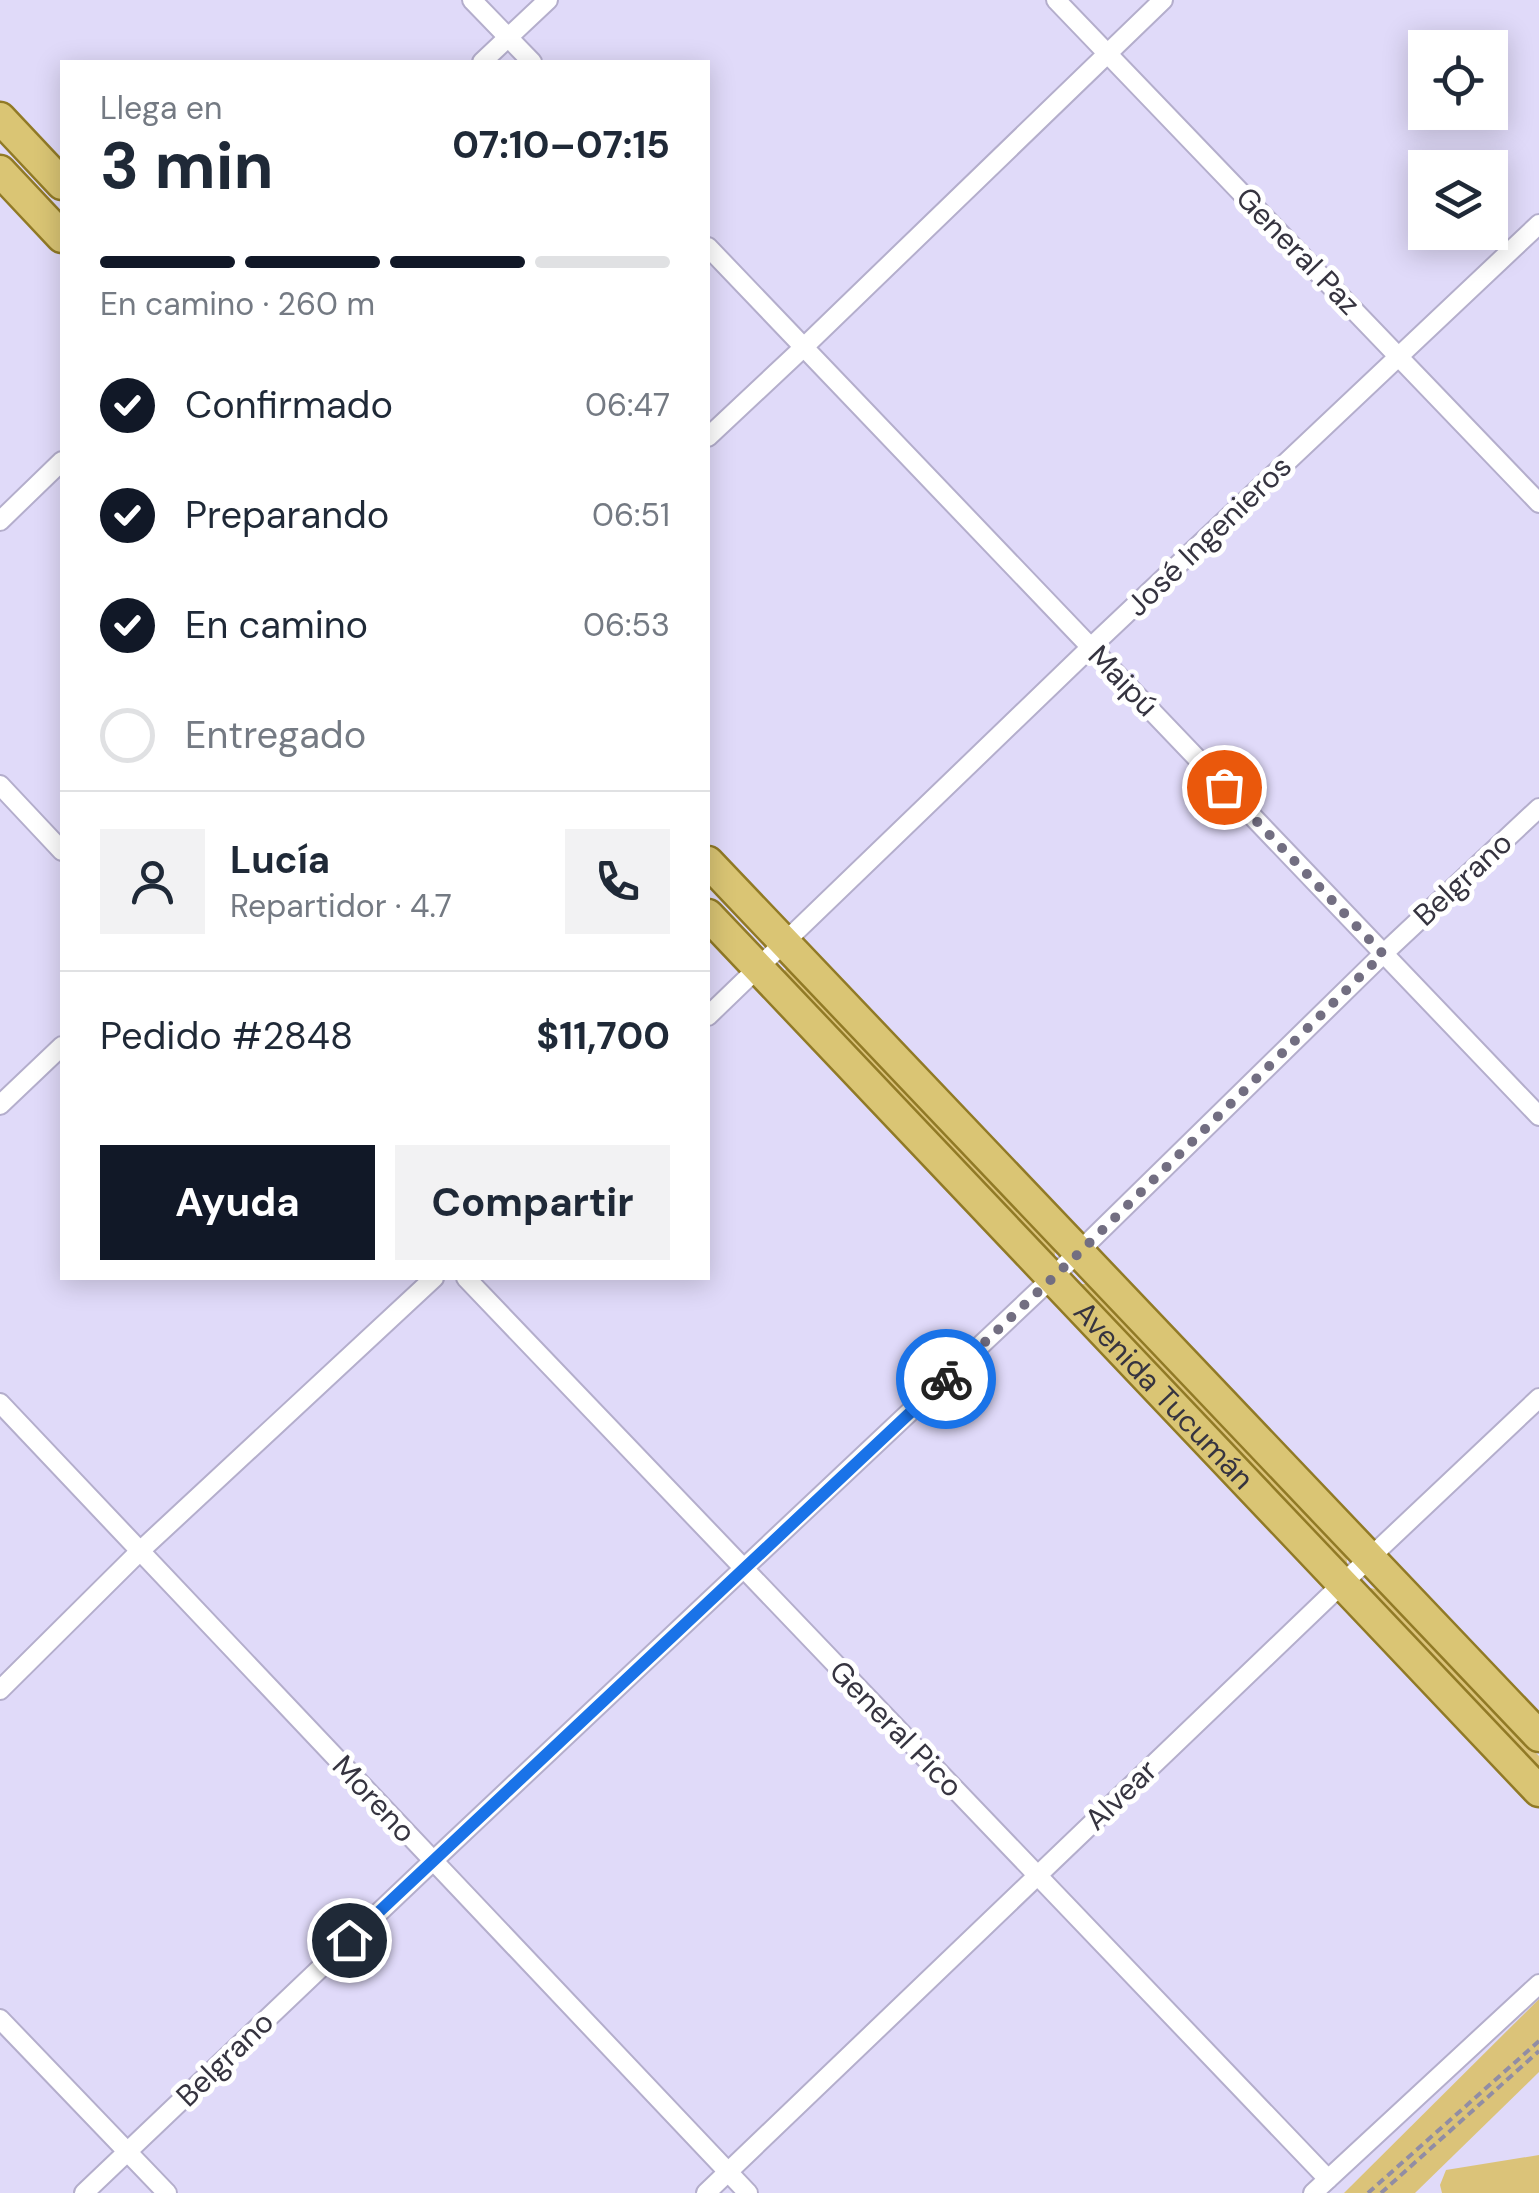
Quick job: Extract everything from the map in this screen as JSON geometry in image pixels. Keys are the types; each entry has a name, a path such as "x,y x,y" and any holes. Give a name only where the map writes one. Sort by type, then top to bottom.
{"main road":[{"path":"0,118 60,182"},
{"path":"0,171 60,234"},
{"name":"Avenida Tucumán","path":"710,864 1539,1736"},
{"name":"Avenida Tucumán","path":"710,917 1539,1790"}],"street":[{"path":"472,0 530,60"},
{"path":"484,60 548,0"},
{"name":"General Paz","path":"1056,0 1539,503"},
{"path":"710,436 1163,0"},
{"name":"José Ingenieros","path":"710,1014 1539,224"},
{"name":"Maipú","path":"710,248 1539,1116"},
{"path":"0,521 60,463"},
{"path":"0,784 60,849"},
{"name":"Belgrano","path":"84,2193 1079,1253 1383,954 1539,808"},
{"path":"0,1105 60,1048"},
{"path":"0,1690 140,1551 432,1280"},
{"name":"General Pico","path":"468,1280 1328,2179"},
{"name":"Alvear","path":"706,2193 1539,1398"},
{"name":"Moreno","path":"0,1403 748,2193"},
{"path":"1313,2193 1539,1984"},
{"path":"0,2019 167,2193"}],"path":[{"path":"1368,2193 1539,2041"},
{"path":"1381,2193 1539,2051"}],"shaded area":[{"path":"786,969 791,969 1054,1245 1055,1255 1048,1262 780,978"},
{"path":"1079,1284 1090,1284 1346,1551 1347,1563 1335,1564 1077,1298"},
{"path":"1371,1588 1382,1591 1539,1756 1539,1778 1370,1598"},
{"path":"1539,1999 1539,2072 1415,2193 1344,2193"},
{"path":"1539,2155 1539,2193 1442,2193 1440,2185 1446,2170"}],"way so far":[{"path":"946,1379 1383,954 1224,787"}],"route":[{"path":"349,1940 946,1379"}]}
